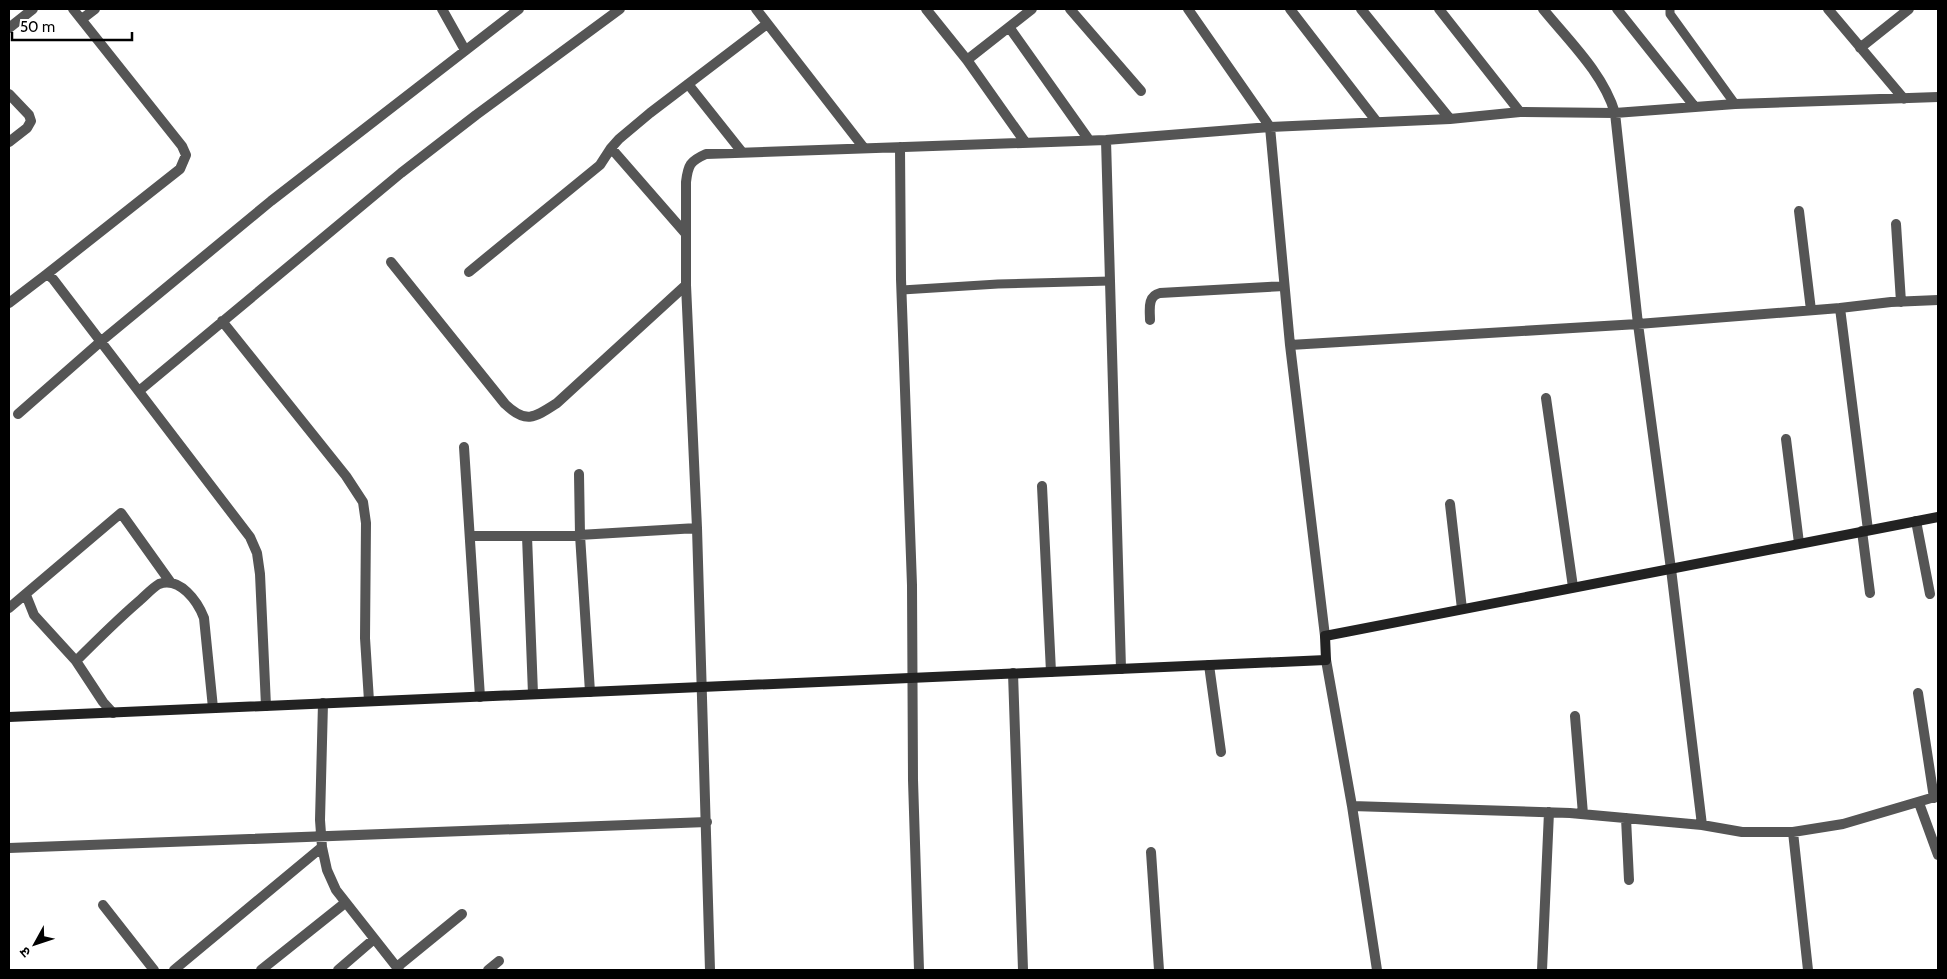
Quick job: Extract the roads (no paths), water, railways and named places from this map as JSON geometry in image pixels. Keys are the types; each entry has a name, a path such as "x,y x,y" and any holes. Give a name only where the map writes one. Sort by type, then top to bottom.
{"street":[{"path":"9,28 33,9"},
{"path":"9,303 180,169 186,155 182,146 73,9"},
{"path":"82,19 95,9"},
{"path":"442,9 466,50"},
{"path":"18,414 99,343 270,200 519,9"},
{"path":"138,392 401,173 620,9"},
{"path":"756,9 864,148"},
{"path":"926,9 967,60 1002,113 1025,142"},
{"path":"967,60 1032,9"},
{"path":"1070,9 1140,91"},
{"path":"1188,9 1270,126 1290,345 1325,636 1326,660 1352,806 1377,970"},
{"path":"1290,9 1377,122"},
{"path":"1361,9 1450,120"},
{"path":"1439,9 1520,112"},
{"path":"1543,9 1599,78 1610,95 1615,113 1638,324 1671,569 1702,825"},
{"path":"1617,9 1696,107"},
{"path":"1828,9 1904,99"},
{"path":"1860,48 1910,9"},
{"path":"469,272 600,165 611,148 650,113 767,24"},
{"path":"1009,27 1089,140"},
{"path":"688,84 742,152"},
{"path":"9,94 29,115 30,121 27,128 9,142"},
{"path":"710,970 703,687 686,285 686,182 687,168 694,159 706,154 742,152 1106,140 1270,126 1450,120 1520,112 1615,113 1735,104 1938,97"},
{"path":"1106,140 1121,668"},
{"path":"900,147 902,290 912,585 911,678 919,970"},
{"path":"611,148 686,234"},
{"path":"1799,211 1811,310"},
{"path":"1896,224 1901,302"},
{"path":"391,262 505,404 516,414 528,418 540,414 557,403 686,285"},
{"path":"47,274 250,537 256,553 260,574 266,706"},
{"path":"1150,320 1152,298 1160,293 1284,286"},
{"path":"1290,345 1638,324 1938,300"},
{"path":"1840,308 1865,530 1870,593"},
{"path":"222,322 346,476 363,502 366,523 365,638 369,702"},
{"path":"1546,398 1573,587"},
{"path":"1786,439 1799,544"},
{"path":"464,447 480,697"},
{"path":"579,474 580,535 590,692"},
{"path":"1042,486 1051,672"},
{"path":"1450,504 1462,609"},
{"path":"9,608 121,513 171,583 183,589 194,598 201,608 204,618 213,708"},
{"path":"1325,636 1938,517"},
{"path":"1916,521 1930,594"},
{"path":"470,536 580,535 697,528"},
{"path":"527,536 533,694"},
{"path":"76,661 149,592 159,584 171,583"},
{"path":"26,595 34,615 76,661 113,713"},
{"path":"9,717 1326,660"},
{"path":"1209,665 1221,752"},
{"path":"1013,673 1023,970"},
{"path":"1352,806 1583,814 1702,825 1742,832 1793,832 1843,824 1936,797 1918,692"},
{"path":"323,704 321,836 327,870 336,890 398,969 462,914"},
{"path":"1575,716 1583,814"},
{"path":"1919,803 1938,855"},
{"path":"1542,970 1549,812"},
{"path":"1626,818 1630,880"},
{"path":"9,848 707,822"},
{"path":"1793,832 1808,970"},
{"path":"174,970 322,847"},
{"path":"1151,852 1159,970"},
{"path":"261,970 345,903"},
{"path":"104,905 154,970"},
{"path":"338,970 374,939"},
{"path":"488,970 499,962"}],"lane":[{"path":"1670,9 1670,14 1735,104"},
{"path":"902,290 998,284 1110,281"}]}
